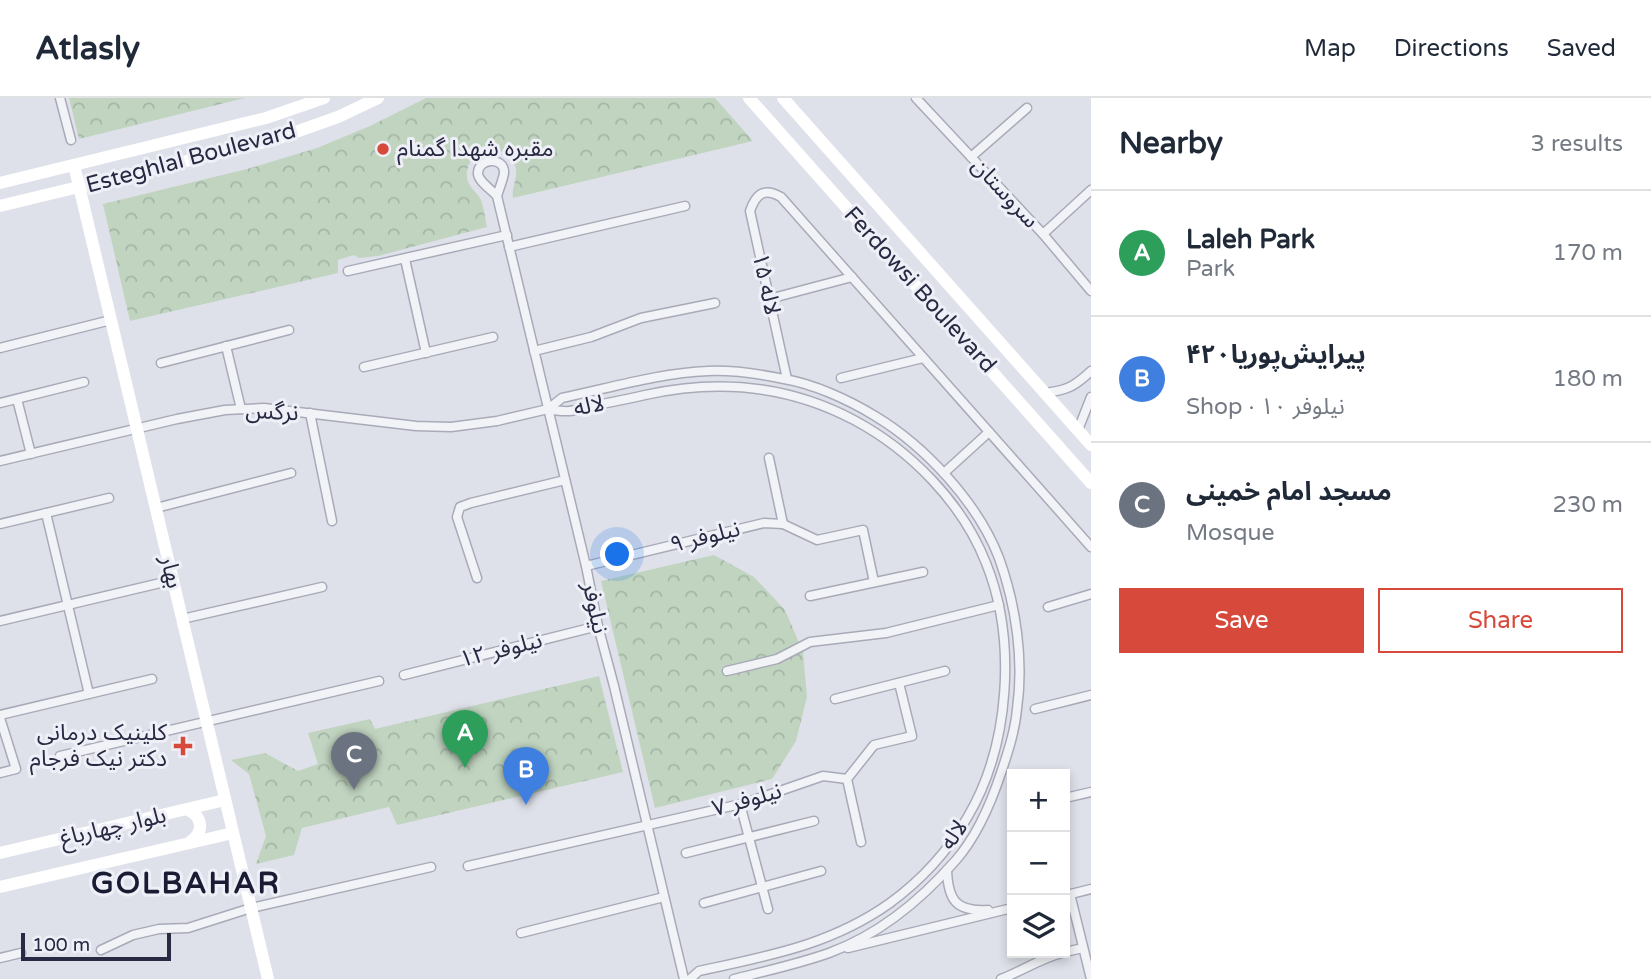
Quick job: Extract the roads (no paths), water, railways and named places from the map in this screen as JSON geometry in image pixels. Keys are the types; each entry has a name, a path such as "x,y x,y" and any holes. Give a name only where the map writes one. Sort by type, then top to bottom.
{"main road":[{"name":"Esteghlal Boulevard","path":"0,183 266,118 324,98"},
{"name":"Esteghlal Boulevard","path":"0,206 273,140 338,117 379,98"},
{"name":"Ferdowsi Boulevard","path":"749,98 1091,483"},
{"name":"Ferdowsi Boulevard","path":"782,98 1091,445"},
{"name":"بهار","path":"74,165 268,979"},
{"name":"بلوار چهارباغ","path":"0,853 225,800"},
{"path":"187,843 198,836 201,830 198,817 188,810"},
{"name":"بلوار چهارباغ","path":"0,887 233,833"}],"street":[{"path":"60,98 71,140"},
{"name":"سروستان","path":"916,98 1043,234 1091,291"},
{"path":"971,157 1027,108"},
{"path":"1043,234 1091,190"},
{"name":"لاله ۱۵","path":"787,379 750,211 754,201 762,193 772,192 781,197 852,277"},
{"name":"نیلوفر","path":"497,196 684,979"},
{"path":"509,247 685,206"},
{"path":"348,271 507,235"},
{"path":"405,259 426,353"},
{"path":"769,299 852,277 1091,547"},
{"path":"534,351 591,337 641,318 715,303"},
{"path":"0,348 111,320"},
{"path":"161,363 289,330"},
{"path":"364,367 494,337"},
{"path":"226,346 241,410"},
{"path":"842,378 923,358"},
{"name":"لاله","path":"548,409 562,398 668,376 709,371 787,379 857,405 895,428 944,473 977,516 998,557 1012,603 1017,636 1017,710 1009,750 996,786 978,825 958,858 931,887 899,914 866,936 831,952 789,966 734,979"},
{"path":"1045,393 1065,390 1077,384 1091,371"},
{"path":"0,404 84,382"},
{"name":"لاله","path":"548,409 566,412 672,389 718,386 785,393 852,419 888,440 935,482 966,524 986,562 999,605 1005,670 1004,706 996,744 985,781 968,818 945,850 922,876 863,920 825,939 783,953 699,971 690,979"},
{"path":"1078,430 1091,397"},
{"path":"17,399 31,454"},
{"name":"نرگس","path":"0,461 137,428 241,410 264,408 416,426 451,427 497,421 548,409"},
{"path":"310,413 332,522"},
{"path":"944,473 989,432"},
{"path":"769,458 783,524 817,540 863,530 874,582"},
{"path":"156,508 291,473"},
{"path":"477,578 457,517 460,507 565,480"},
{"path":"0,524 109,498"},
{"path":"46,513 89,694"},
{"name":"نیلوفر ۹","path":"586,566 764,523 783,524"},
{"path":"810,596 923,572"},
{"path":"0,621 173,580"},
{"path":"182,619 323,587"},
{"path":"1048,607 1091,594"},
{"path":"727,671 777,659 810,642 886,633 999,605"},
{"name":"نیلوفر ۱۲","path":"404,675 598,626"},
{"path":"835,699 945,671"},
{"path":"0,773 16,769 0,717 152,679"},
{"path":"61,756 379,681"},
{"path":"861,842 847,779 874,745 912,736 899,683"},
{"path":"1035,709 1091,695"},
{"name":"نیلوفر ۷","path":"468,866 740,804 824,776 847,779"},
{"path":"1070,797 1091,792"},
{"path":"740,804 768,909"},
{"path":"686,853 814,821"},
{"path":"101,950 132,934 188,928 251,908 431,867"},
{"path":"947,870 950,896 960,907 975,911 1007,908"},
{"path":"704,903 821,871"},
{"path":"1070,894 1091,889"},
{"path":"521,933 664,897"},
{"path":"1070,905 1091,979"},
{"path":"831,952 1007,909"},
{"path":"1070,951 1083,948"},
{"path":"0,958 21,953"},
{"path":"1001,979 1045,958"}],"place":[{"name":"مقبره شهدا گمنام","path":"383,149"},
{"name":"کلینیک درمانی دکتر نیک فرجام","path":"183,746"},
{"name":"Laleh Park","path":"465,768"},
{"name":"مسجد امام خمینی","path":"354,790"},
{"name":"پیرایش‌پوریا۴۲۰","path":"526,805"}],"district":[{"name":"GOLBAHAR","path":"186,883"}]}
